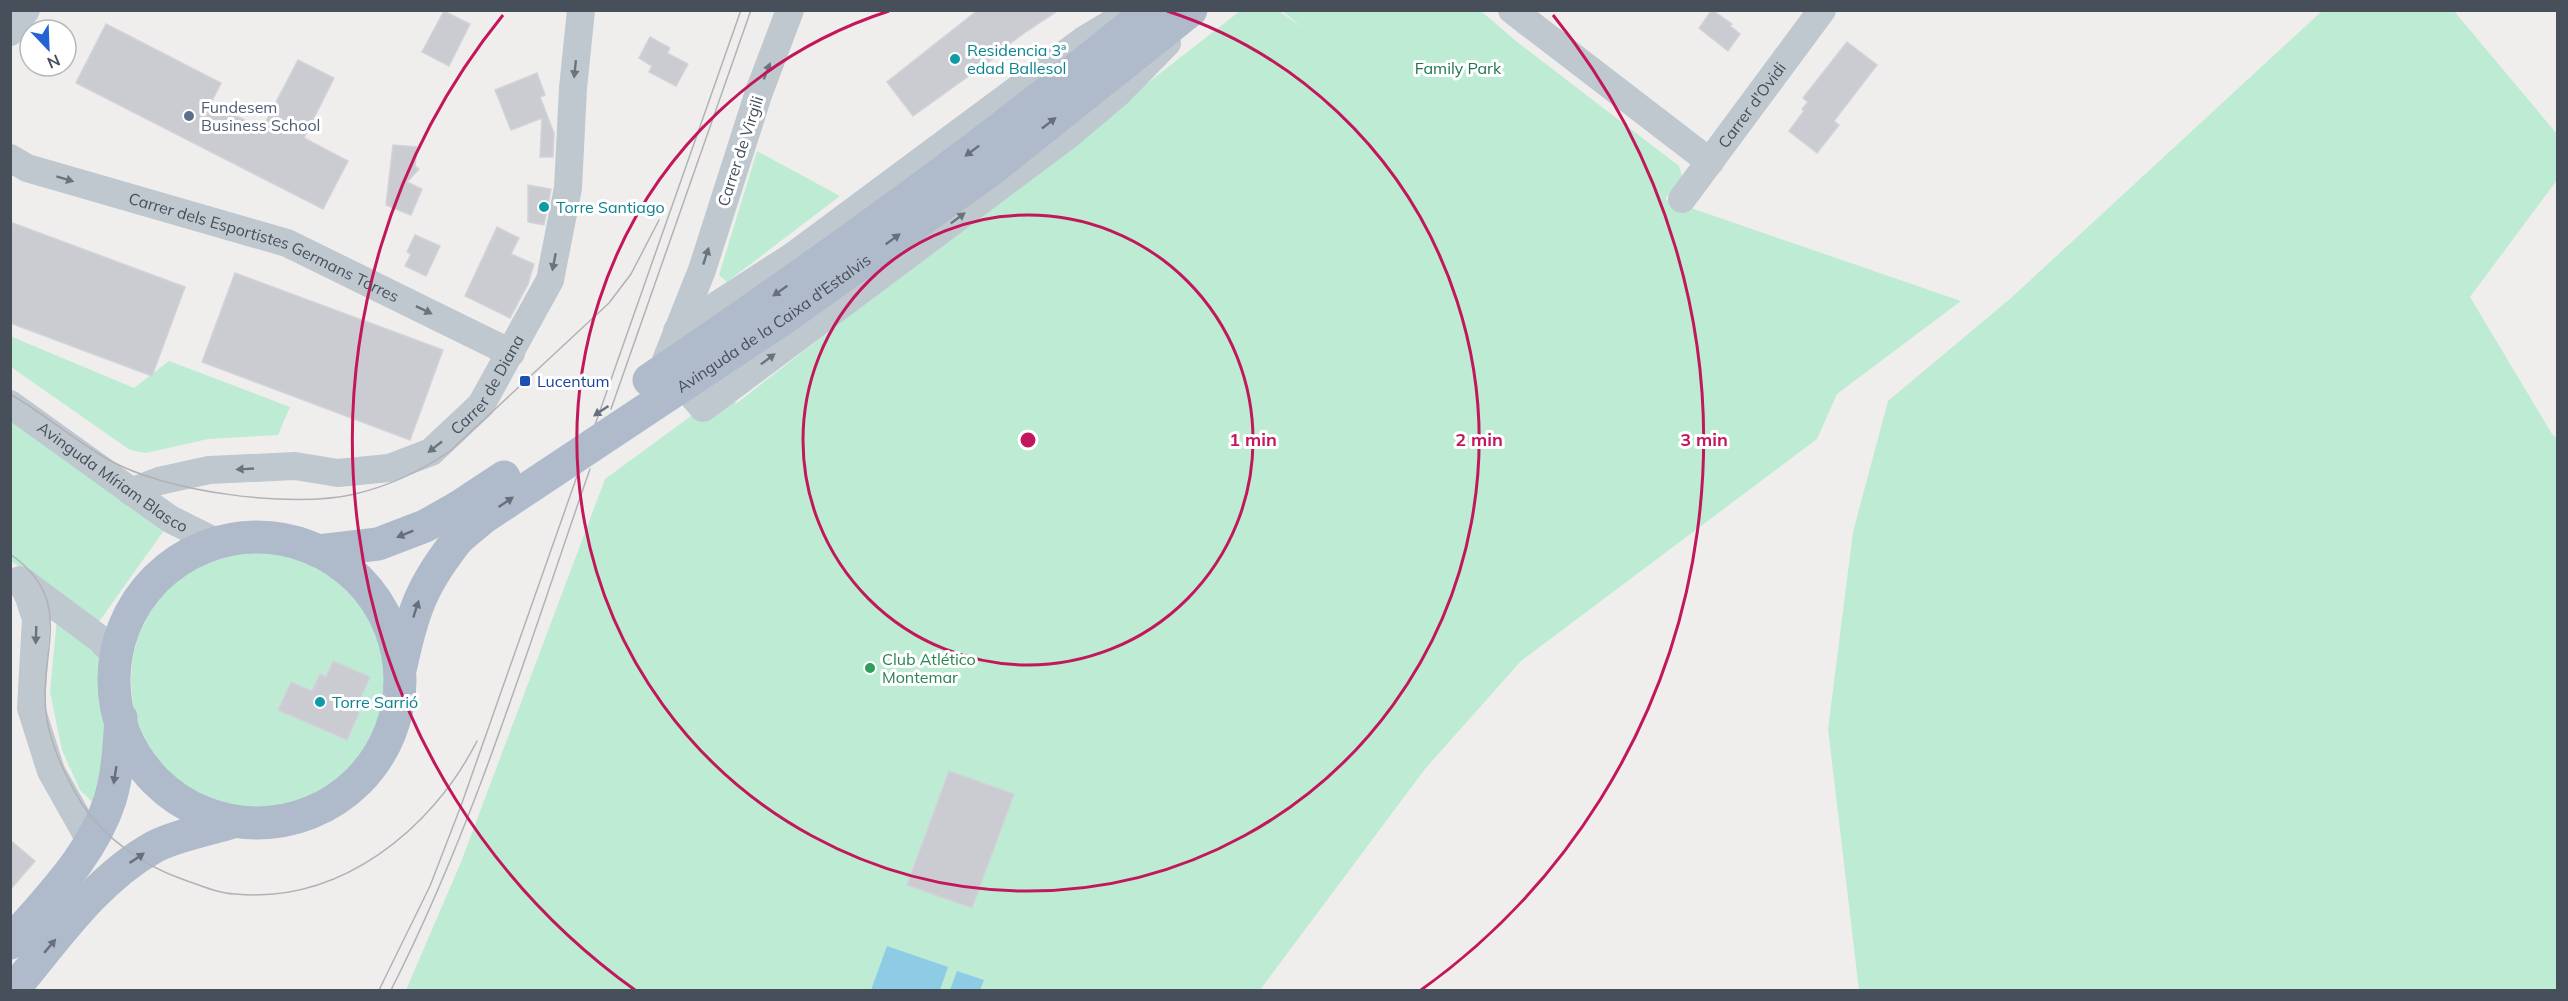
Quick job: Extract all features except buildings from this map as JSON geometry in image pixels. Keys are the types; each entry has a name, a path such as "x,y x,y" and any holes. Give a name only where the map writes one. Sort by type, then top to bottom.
{"main road":[{"name":"Avinguda de la Caixa d'Estalvis","path":"401,666 409,629 421,594 458,523 894,210 1046,96 1149,10"},
{"name":"Avinguda de la Caixa d'Estalvis","path":"318,551 378,544 425,526 458,523 492,512 787,316 992,169 1193,10"},
{"path":"266,538 299,544 318,551 347,569 368,590 385,617 401,666 400,708 392,734 382,754 367,773 345,794 324,809 279,824 256,826 233,822 204,810 166,785 138,753 122,717 112,686 114,654 129,612 154,575 180,555 218,543 266,538"},
{"path":"10,943 67,875 91,842 100,825 114,783 122,717"},
{"path":"12,990 93,896 116,873 156,846 233,822"}],"street":[{"path":"10,32 26,10"},
{"name":"Carrer de Diana","path":"131,492 159,481 209,470 295,466 338,473 389,468 431,452 481,405 550,280 568,188 573,88 581,10"},
{"name":"Carrer de Virgili","path":"712,401 665,363 677,331 703,301 759,92 790,10"},
{"path":"703,301 794,256 1084,40 1133,10"},
{"name":"Avinguda de la Caixa d'Estalvis","path":"712,401 1067,136 1152,61 1193,10"},
{"path":"1512,10 1710,162"},
{"name":"Carrer d'Ovidi","path":"1682,199 1822,10"},
{"name":"Carrer dels Esportistes Germans Torres","path":"10,158 27,168 287,243 511,353"},
{"name":"Avinguda Míriam Blasco","path":"10,404 170,519 218,543"},
{"path":"15,576 100,639 114,654"},
{"path":"15,576 29,597 36,619 31,708 51,771 91,842"}],"green space":[{"path":"2323,10 2454,11 2557,134 2557,180 2470,297 2552,434 2557,438 2557,990 1859,990 1828,729 1853,532 1888,401 2011,298"},
{"name":"Family Park","path":"1240,11 1279,11 1303,28 1282,11 1481,11 1516,41 1679,166 1682,176 1665,199 1961,301 1837,394 1817,439 1521,661 1425,769 1260,990 406,990 461,862 605,479 721,394 737,403"},
{"path":"757,151 840,196 727,282 719,275"},
{"path":"10,336 134,388 169,361 290,407 278,435 208,439 146,453 130,450 11,367"},
{"path":"11,420 165,529 98,623 11,561"},
{"path":"260,551 285,554 321,566 351,589 374,619 386,655 389,680 386,705 374,741 351,771 321,794 285,806 260,809 235,806 199,794 169,771 146,741 134,705 131,680 134,655 146,619 169,589 199,566 235,554"},
{"path":"57,618 109,646 112,765 94,804 80,790 62,750 50,692"}],"water":[{"path":"887,946 948,967 940,990 871,990"},
{"path":"957,971 984,980 980,990 950,990"}],"tram line":[{"path":"379,990 430,886 462,803 741,10"},
{"path":"611,409 751,10"},
{"path":"10,394 109,460 163,481 230,495 298,500 329,498 368,491 404,477 450,451 609,303 631,274 659,220"},
{"path":"391,990 449,864 475,799 590,469"},
{"path":"10,554 31,572 43,591 49,610 50,630 45,696 47,720 56,753 82,804 91,816 113,839 153,867 208,888 235,894 274,894 311,887 346,873 378,855 408,831 435,804 458,774 477,741"}],"place":[{"name":"Residencia 3ª edad Ballesol","path":"955,59"},
{"name":"Fundesem Business School","path":"189,116"},
{"name":"Torre Santiago","path":"544,207"},
{"name":"Lucentum","path":"525,381"},
{"name":"Club Atlético Montemar","path":"870,668"},
{"name":"Torre Sarrió","path":"320,702"}]}
